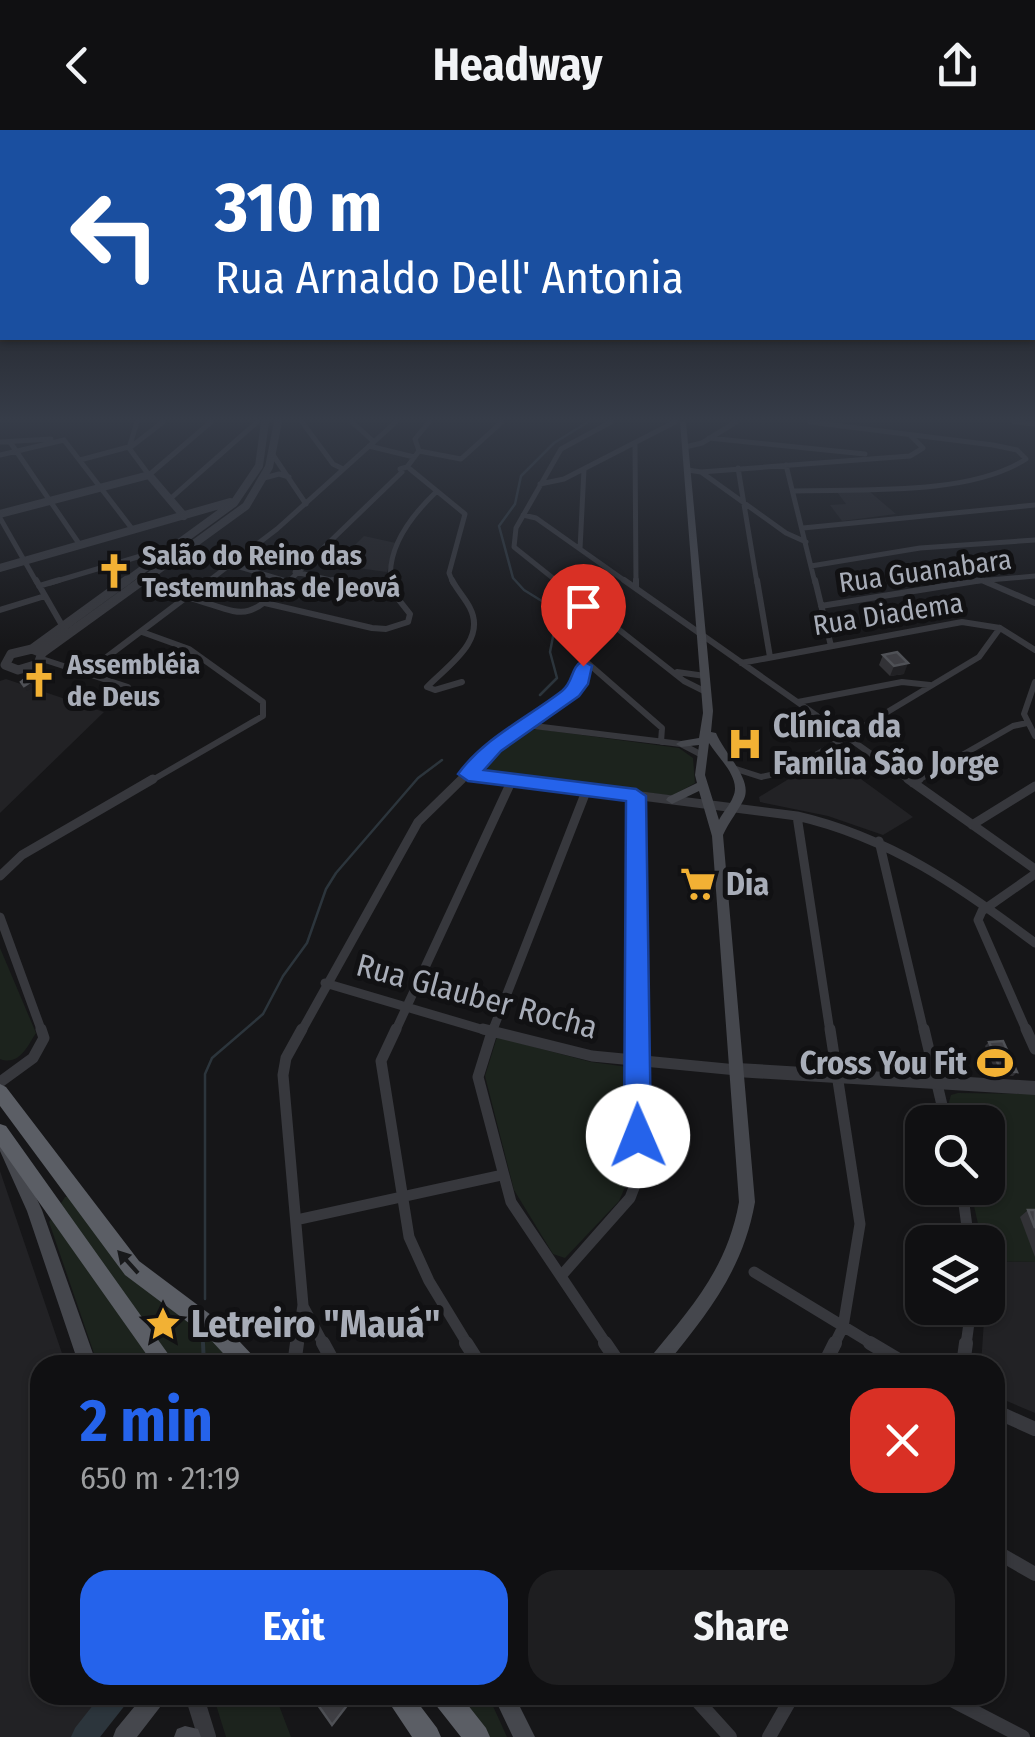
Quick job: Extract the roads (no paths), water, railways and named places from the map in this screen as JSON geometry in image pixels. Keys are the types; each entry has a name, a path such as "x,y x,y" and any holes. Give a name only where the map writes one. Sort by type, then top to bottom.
{"highway":[{"path":"0,1092 121,1256 238,1355"},
{"path":"0,1134 159,1355"},
{"path":"405,1705 428,1737"},
{"path":"452,1705 476,1737"}],"main road":[{"path":"690,497 714,748 730,766 741,790 724,815 718,836"},
{"path":"664,1355 726,1273 743,1234 748,1192 718,836 700,770 708,711"},
{"path":"681,744 707,740"},
{"path":"704,756 730,766"},
{"path":"672,800 702,785"},
{"path":"0,1134 45,1238 85,1355"},
{"path":"124,1737 149,1705"},
{"path":"508,1705 524,1737"}],"street":[{"path":"47,497 80,545"},
{"path":"62,627 0,516 65,497"},
{"path":"107,497 133,530"},
{"path":"172,497 170,499 184,516"},
{"path":"0,676 7,658 32,648 227,509 242,504 245,497"},
{"path":"7,658 29,668 248,497"},
{"path":"301,497 306,504"},
{"path":"87,672 314,497"},
{"path":"188,597 242,613 254,612 377,497"},
{"path":"264,603 386,628 405,623 410,617 393,593 391,572 410,519 431,497"},
{"path":"443,497 465,514 449,573 471,609 475,628 461,654 427,687 435,690 462,682"},
{"path":"533,497 516,528 516,553 706,692"},
{"path":"580,549 583,497"},
{"path":"635,497 636,588"},
{"path":"736,497 786,533 806,542"},
{"path":"743,497 770,657"},
{"path":"795,497 831,646"},
{"path":"0,568 213,508 242,504"},
{"path":"786,533 916,514 1035,505"},
{"path":"213,508 227,509"},
{"path":"524,515 536,518 675,614 1035,872 978,920 1035,1050"},
{"path":"811,566 920,548 1035,540"},
{"path":"39,586 173,547"},
{"path":"129,560 150,564"},
{"path":"230,564 286,581"},
{"path":"296,572 393,593"},
{"name":"Rua Guanabara","path":"821,606 982,580 1035,576"},
{"path":"982,580 1035,603"},
{"path":"0,610 45,596"},
{"path":"294,1355 302,1305 284,1075 290,1048 404,841 427,811 495,747 564,700 582,677 580,600"},
{"path":"675,614 700,614"},
{"name":"Rua Diadema","path":"742,662 962,622 1000,628 1035,650"},
{"path":"730,766 756,776 778,776 979,657 1000,628"},
{"path":"0,876 22,855 263,716 259,698 194,652 142,632"},
{"path":"32,648 42,656 128,688 112,706"},
{"path":"703,652 726,652"},
{"path":"582,660 662,728 660,742"},
{"path":"670,669 686,676 705,676"},
{"path":"582,677 604,677"},
{"path":"798,702 902,682 930,685"},
{"path":"1035,682 1024,710 1035,736"},
{"path":"913,783 1013,726 1027,723"},
{"path":"526,725 681,744 704,756"},
{"path":"468,774 797,816 849,828 932,867 1035,943"},
{"path":"474,1355 414,1250 401,1197 381,1061 512,780"},
{"path":"972,825 1035,786"},
{"path":"587,790 478,1077 511,1202 613,1355"},
{"path":"561,1276 635,1190 636,796"},
{"path":"797,816 860,1224 844,1326 829,1355"},
{"path":"879,841 942,1105"},
{"path":"0,918 44,1038 33,1058 0,1082"},
{"name":"Rua Glauber Rocha","path":"325,983 492,1032 637,1063 1035,1088"},
{"path":"296,1220 502,1175"},
{"path":"754,1272 891,1355"},
{"path":"302,1305 330,1355"},
{"path":"965,1355 969,1325"},
{"path":"1005,1416 1035,1429"},
{"path":"1005,1558 1035,1574"},
{"path":"197,1705 207,1737"},
{"path":"701,1705 730,1737"},
{"path":"769,1737 787,1705"},
{"path":"961,1705 1023,1737"}],"waterway":[{"path":"517,497 499,526 513,578 524,590 558,611 550,652 557,678 540,695"},
{"path":"205,1299 205,1074 212,1058 263,1014 283,976 307,943 326,889 336,873 418,778 442,760"},
{"path":"203,1343 204,1355"},
{"path":"84,1737 109,1705"}],"place":[{"name":"Salão do Reino das Testemunhas de Jeová","path":"114,571"},
{"name":"Assembléia de Deus","path":"39,680"},
{"name":"Clínica da Família São Jorge","path":"745,744"},
{"name":"Dia","path":"698,884"},
{"name":"Cross You Fit","path":"995,1063"},
{"name":"Letreiro \"Mauá\"","path":"163,1324"}]}
